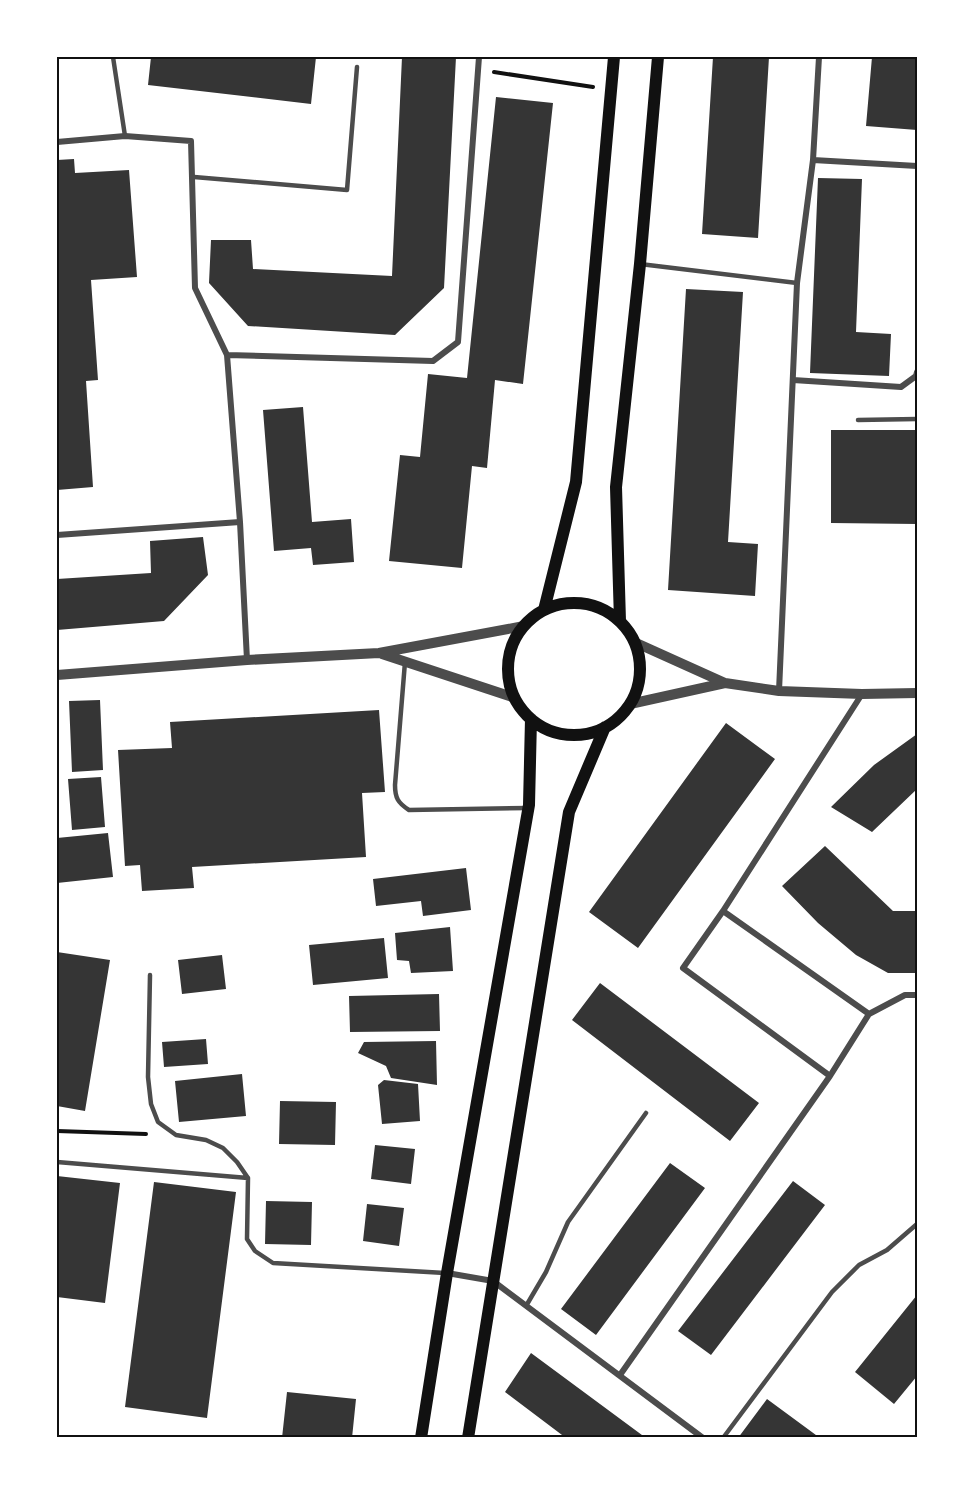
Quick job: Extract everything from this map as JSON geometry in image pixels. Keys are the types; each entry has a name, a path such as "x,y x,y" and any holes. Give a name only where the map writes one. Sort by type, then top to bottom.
{"main road":[{"path":"544,610 576,482 614,57"},
{"path":"620,621 616,487 640,264 658,57"},
{"path":"563,603 584,603 603,610 620,621 634,642 640,663 638,684 630,704 619,717 605,727 586,734 567,735 548,729 531,719 515,698 509,680 508,661 513,642 524,626 544,610 563,603"},
{"path":"421,1438 447,1273 528,808 531,719"},
{"path":"468,1438 569,812 605,727"}],"street":[{"path":"228,355 433,361 458,342 479,57"},
{"path":"779,691 797,283 813,160 819,57"},
{"path":"57,142 125,136 191,141 194,177 195,288 228,355 247,660"},
{"path":"813,160 917,166"},
{"path":"792,380 901,387 916,376 917,372"},
{"path":"57,535 240,522"},
{"path":"57,675 247,660 379,653 524,626"},
{"path":"634,642 725,683 779,691 917,693"},
{"path":"379,653 515,698"},
{"path":"630,704 725,683"},
{"path":"830,1076 683,968 723,911 862,694"},
{"path":"723,911 869,1014"},
{"path":"620,1375 830,1076 869,1014 905,995 917,995"},
{"path":"447,1273 493,1281 703,1438"}],"lane":[{"path":"112,57 125,136"},
{"path":"194,177 347,190 357,67"},
{"path":"640,264 797,283"},
{"path":"858,420 917,419"},
{"path":"405,662 395,786 398,802 409,810 528,808"},
{"path":"150,975 148,1077 151,1104 158,1122 176,1136 206,1140 223,1148 237,1162 248,1178 247,1239 255,1251 273,1263 447,1273"},
{"path":"526,1306 546,1272 568,1222 646,1113"},
{"path":"57,1162 248,1178"},
{"path":"723,1438 831,1292 858,1265 886,1250 917,1224"}],"path":[{"path":"478,69 611,90"},
{"path":"57,1131 176,1136"}],"building":[{"path":"151,57 316,57 311,104 148,85"},
{"path":"402,57 456,57 444,288 395,335 248,326 209,283 211,240 251,240 253,269 392,276"},
{"path":"713,57 769,57 758,238 702,234"},
{"path":"872,57 917,57 917,130 866,126"},
{"path":"496,97 553,103 523,384 495,380 487,468 472,466 462,568 389,561 400,455 420,457 428,374 467,378"},
{"path":"74,159 75,173 129,170 137,277 91,280 98,380 86,381 93,487 57,490 57,160"},
{"path":"818,178 862,179 856,332 891,334 889,376 810,373"},
{"path":"686,289 743,292 728,542 758,544 755,596 668,590"},
{"path":"303,407 312,522 351,519 354,562 313,565 311,548 274,551 263,410"},
{"path":"831,430 917,430 917,524 831,523"},
{"path":"203,537 208,575 164,621 57,630 57,579 151,573 150,541"},
{"path":"100,700 103,770 72,772 69,701"},
{"path":"379,710 385,792 362,793 366,857 192,867 194,888 142,891 140,865 125,866 118,750 172,748 170,722"},
{"path":"726,723 775,759 638,948 589,912"},
{"path":"917,734 917,789 872,832 831,807 874,765"},
{"path":"101,777 105,827 72,830 68,779"},
{"path":"108,833 113,877 57,883 57,838"},
{"path":"825,846 893,911 917,911 917,973 888,973 856,955 818,923 782,886"},
{"path":"466,868 471,910 423,916 421,901 376,906 373,879"},
{"path":"450,927 453,971 411,973 409,961 397,960 395,933"},
{"path":"384,938 388,978 313,985 309,945"},
{"path":"57,952 110,960 85,1111 57,1106"},
{"path":"222,955 226,989 182,994 178,960"},
{"path":"600,983 759,1103 730,1141 572,1020"},
{"path":"439,994 440,1031 350,1032 349,996"},
{"path":"206,1039 208,1064 164,1067 162,1042"},
{"path":"436,1041 437,1085 391,1078 386,1066 358,1053 364,1042"},
{"path":"242,1074 246,1116 179,1122 175,1081"},
{"path":"384,1080 418,1084 420,1121 382,1124 378,1085"},
{"path":"280,1101 336,1102 335,1145 279,1144"},
{"path":"375,1145 415,1149 411,1184 371,1179"},
{"path":"670,1163 705,1188 596,1335 561,1309"},
{"path":"57,1176 120,1183 105,1303 57,1297"},
{"path":"793,1181 825,1205 711,1355 678,1331"},
{"path":"154,1182 236,1192 207,1418 125,1407"},
{"path":"266,1201 312,1202 311,1245 265,1244"},
{"path":"367,1204 404,1208 399,1246 363,1241"},
{"path":"917,1295 917,1376 894,1404 855,1372"},
{"path":"531,1353 646,1438 566,1438 505,1392"},
{"path":"287,1392 356,1399 352,1438 282,1438"},
{"path":"767,1399 820,1438 738,1438"}]}
